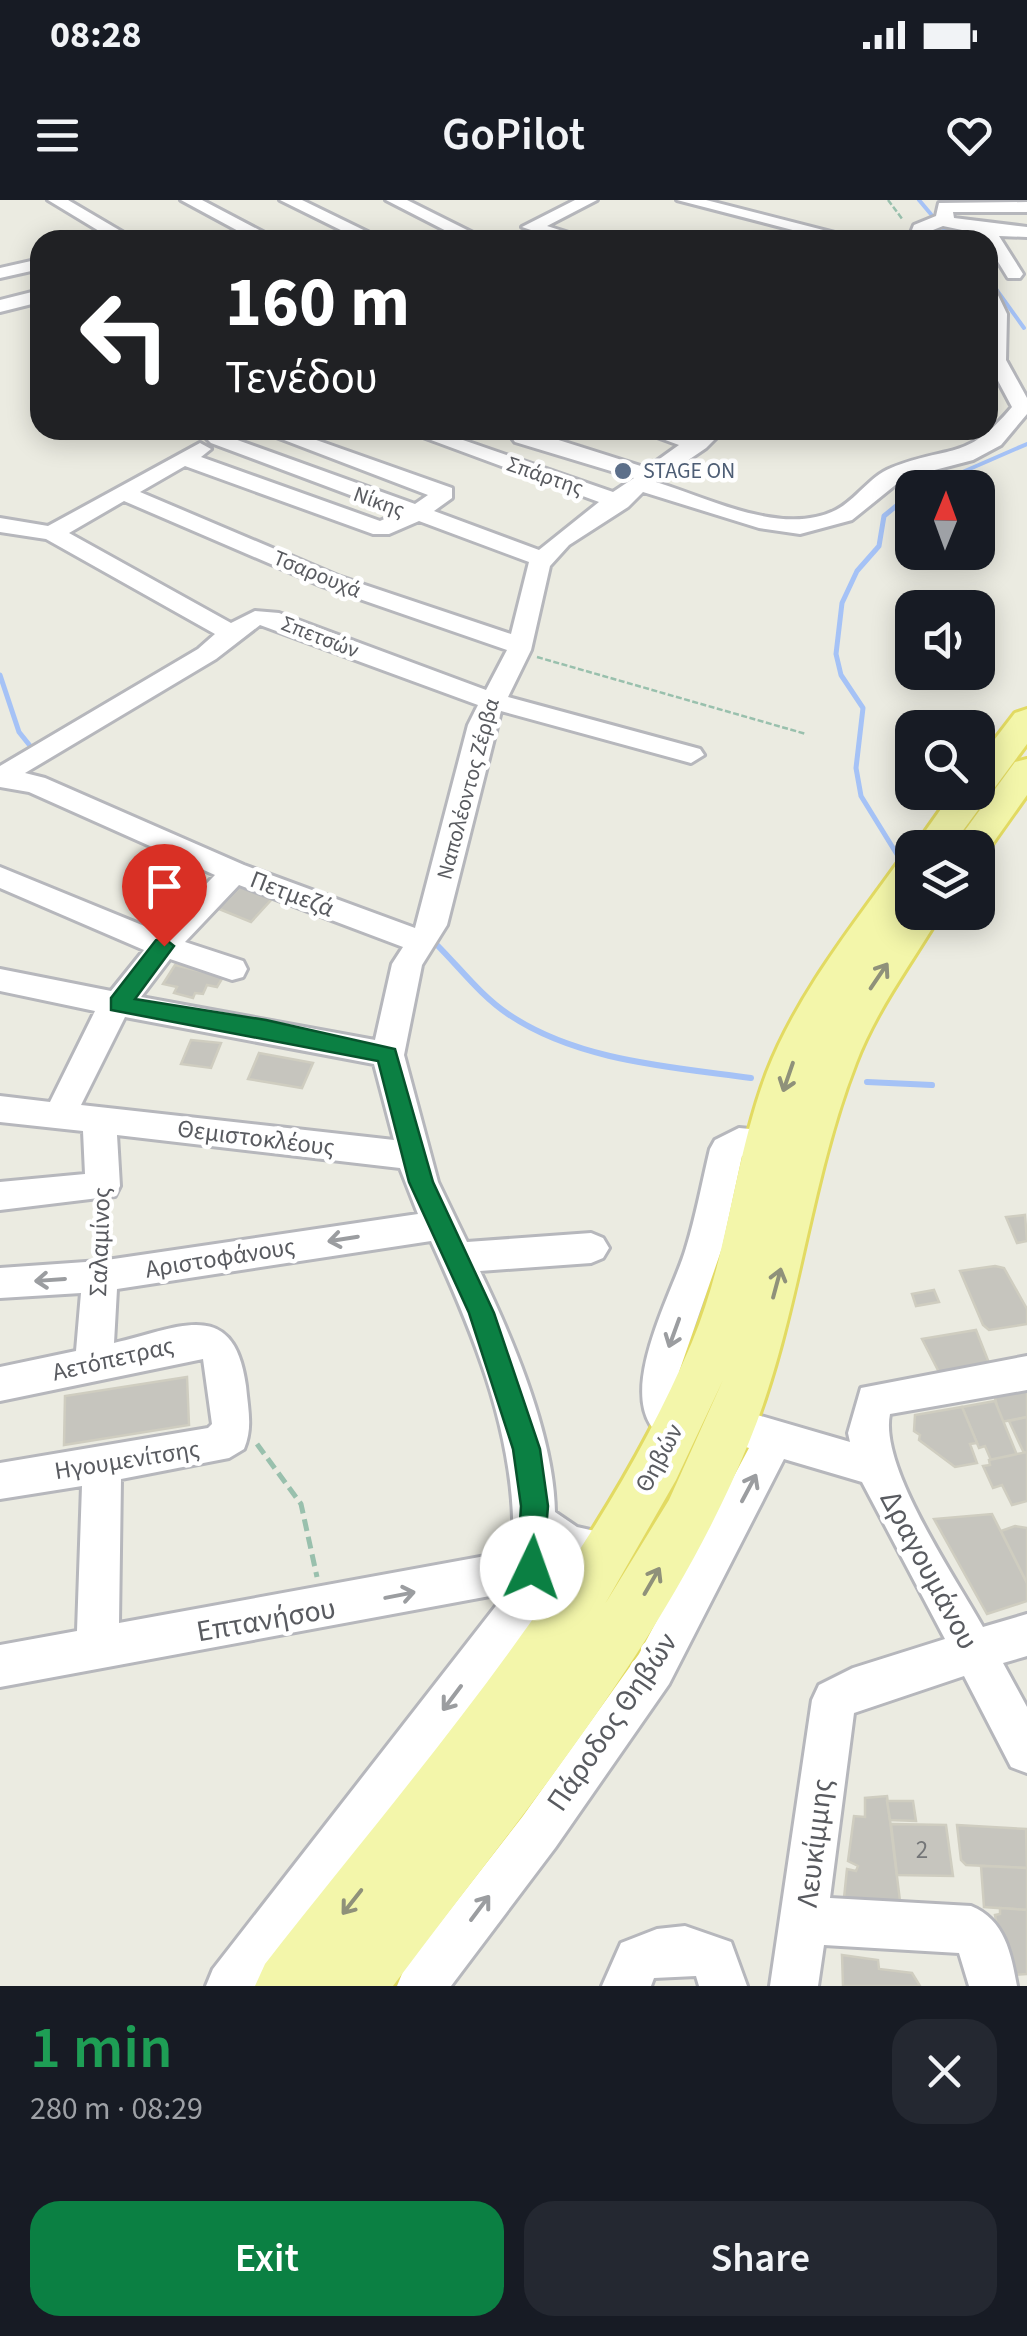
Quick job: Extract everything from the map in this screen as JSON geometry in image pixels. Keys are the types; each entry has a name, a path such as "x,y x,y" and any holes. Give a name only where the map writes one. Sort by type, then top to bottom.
{"main road":[{"path":"995,762 1027,720"},
{"path":"983,830 1027,770"},
{"name":"Θηβών","path":"728,1430 717,1342 749,1236 788,1072 846,964 895,894"},
{"name":"Θηβών","path":"354,1986 644,1595 756,1366 825,1090 871,988 911,930"},
{"name":"Θηβών","path":"287,1986 556,1635 607,1551 728,1430"}],"street":[{"path":"56,200 107,230"},
{"path":"189,200 250,230"},
{"path":"394,200 457,230"},
{"path":"541,230 532,224 589,200"},
{"path":"685,200 811,230"},
{"path":"296,201 355,230"},
{"path":"928,230 944,219 946,207 1027,206"},
{"path":"1002,207 1021,232"},
{"path":"944,219 986,230"},
{"path":"723,225 744,230"},
{"path":"0,273 30,266"},
{"path":"1002,277 998,314 1018,337"},
{"path":"0,306 30,298"},
{"path":"998,362 1018,382 1023,417 998,437"},
{"path":"52,533 215,440"},
{"name":"Νίκης","path":"240,440 414,514 542,559"},
{"path":"296,440 444,494"},
{"name":"Σπάρτης","path":"443,440 620,502"},
{"path":"528,440 767,522 800,527 844,515 896,473 965,455 994,440"},
{"path":"542,559 561,540 620,502 702,440"},
{"path":"183,458 368,527 392,526 414,514 494,458"},
{"name":"Τσαρουχά","path":"121,492 330,581 518,647"},
{"path":"0,525 52,533 231,632 206,654 63,736 0,778"},
{"name":"Ναπολέοντος Ζέρβα","path":"388,1055 395,1008 418,941 432,925 490,700 518,647 542,559"},
{"name":"Σπετσών","path":"231,632 255,618 270,618 490,700 691,755"},
{"name":"Πετμεζά","path":"0,778 34,784 234,872 418,941"},
{"path":"60,1116 94,1040 119,1004 164,946 234,872"},
{"path":"0,877 164,946 232,969"},
{"path":"0,980 266,1028 388,1055 413,1156 502,1366 526,1449 535,1522 532,1581"},
{"name":"Θεμιστοκλέους","path":"0,1109 413,1156"},
{"name":"Σαλαμίνος","path":"99,1120 103,1186"},
{"path":"0,1196 103,1186"},
{"name":"Αριστοφάνους","path":"0,1284 100,1276 440,1225"},
{"path":"457,1258 592,1248"},
{"name":"Σαλαμίνος","path":"94,1364 100,1276"},
{"name":"Αετόπετρας","path":"0,1384 192,1342 212,1343 223,1354"},
{"name":"Ηγουμενίτσης","path":"0,1480 216,1445 230,1436 223,1354"},
{"path":"874,1468 867,1433 874,1400 1027,1373"},
{"name":"Δραγουμάνου","path":"728,1430 874,1468 1027,1751"},
{"name":"Πάροδος Θηβών","path":"421,1986 539,1832 654,1669 728,1430"},
{"path":"97,1651 102,1465"},
{"path":"535,1522 570,1546 607,1551"},
{"path":"230,1986 532,1581 607,1551"},
{"name":"Επτανήσου","path":"0,1666 320,1610 532,1581"},
{"path":"973,1652 1027,1635"},
{"name":"Λευκίμμης","path":"794,1986 834,1700 854,1689 973,1652"},
{"path":"806,1920 972,1930 990,1969"},
{"path":"626,1986 638,1960 664,1949 703,1953 714,1959 723,1986"}],"path":[{"path":"888,200 912,230"},
{"path":"518,647 606,680 806,734"},
{"name":"Σαλαμίνος","path":"100,1276 103,1186"},
{"path":"230,1436 249,1437 258,1445 301,1504 314,1554 320,1610"}],"building":[{"path":"240,887 272,899 251,922 219,909"},
{"path":"175,965 223,977 217,987 207,985 203,994 195,993 193,998 174,993 177,987 163,984"},
{"path":"191,1040 221,1043 211,1068 181,1064"},
{"path":"259,1053 313,1063 302,1088 248,1079"},
{"path":"1025,1215 1027,1241 1017,1243 1006,1217"},
{"path":"1004,1268 1027,1309 1027,1324 989,1330 983,1325 960,1271"},
{"path":"934,1290 939,1302 916,1306 912,1294"},
{"path":"976,1330 989,1363 941,1376 922,1339"},
{"path":"187,1377 189,1425 64,1445 65,1396"},
{"path":"1027,1380 1027,1417 1001,1422 992,1386"},
{"path":"995,1401 1017,1455 991,1460 985,1446 979,1448 962,1407"},
{"path":"962,1407 977,1443 970,1444 977,1463 955,1467 919,1440 920,1435 914,1431 915,1415"},
{"path":"1027,1417 1027,1452 1024,1453 1009,1421"},
{"path":"1027,1452 1027,1501 1012,1505 1002,1485 993,1488 983,1466 990,1465 989,1460"},
{"path":"992,1514 1027,1583 1027,1601 987,1614 934,1519"},
{"path":"1015,1526 1027,1528 1027,1583 1001,1531"},
{"path":"887,1796 900,1901 896,1901 897,1908 853,1905 844,1898 847,1869 856,1871 858,1866 848,1861 854,1816 865,1817 865,1798"},
{"path":"887,1801 913,1801 916,1821 890,1820"},
{"path":"891,1824 946,1825 953,1876 897,1875"},
{"path":"957,1825 1026,1829 1027,1868 966,1865 961,1860"},
{"path":"981,1866 1027,1868 1027,1910 984,1907"},
{"path":"1000,1908 1027,1910 1027,1974 1013,1975 1004,1967 995,1915 1000,1914"},
{"path":"842,1955 878,1960 879,1969 912,1973 920,1986 843,1986"}],"waterway":[{"path":"919,200 935,219"},
{"path":"939,224 945,230"},
{"path":"998,292 1024,328"},
{"path":"967,470 1027,444"},
{"path":"895,507 884,516 879,546 857,571 842,603 836,654 841,675 863,708 856,768 861,796 895,851"},
{"path":"0,675 19,732 31,747"},
{"path":"437,945 498,1007 535,1030 625,1059 751,1078"},
{"path":"867,1082 932,1085"}],"place":[{"name":"STAGE ON","path":"623,471"}],"route":[{"path":"164,946 119,1004 266,1028 388,1055 421,1182 482,1313 526,1449 535,1522 532,1568"}]}
